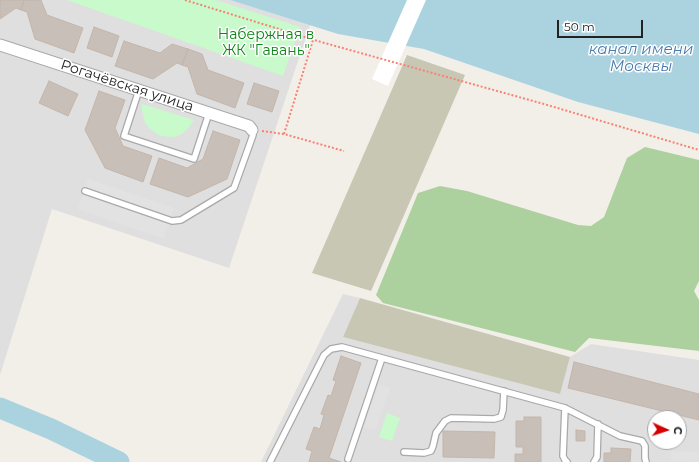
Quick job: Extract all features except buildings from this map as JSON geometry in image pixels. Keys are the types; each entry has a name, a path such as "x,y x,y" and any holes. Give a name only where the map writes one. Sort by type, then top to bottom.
{"street":[{"name":"Рогачёвская улица","path":"0,45 249,126 252,130"}],"lane":[{"path":"138,90 124,136 194,159 209,113"},
{"path":"85,191 172,221 181,220 234,188 253,135 252,130"},
{"path":"270,462 324,355 331,349 342,347 565,408 620,436 642,441 645,446 644,458 646,462"},
{"path":"348,460 382,358"},
{"path":"404,452 424,453 431,451 436,433 445,421 451,418 494,419 501,417 504,391"},
{"path":"565,408 563,456 568,462"},
{"path":"594,462 597,457 598,424"}],"path":[{"path":"185,0 313,40 544,104 699,150"},
{"path":"284,134 313,40"},
{"path":"252,130 284,134 344,151"}],"shaded area":[{"path":"0,0 230,0 310,25 229,268 52,209 0,375"},
{"path":"407,55 465,75 371,291 312,273"},
{"path":"88,179 174,208 164,239 78,209"},
{"path":"343,294 360,298 343,337 560,393 570,357 591,344 699,360 699,462 261,462"},
{"path":"360,298 570,357 560,394 343,337"},
{"path":"379,384 390,388 375,431 364,427"},
{"path":"671,451 699,452 699,462 671,461"}],"green space":[{"name":"Набержная в ЖК \"Гавань\"","path":"67,0 216,0 300,27 283,76"},
{"path":"142,104 194,120 186,131 180,135 173,137 160,136 145,123"},
{"path":"645,147 699,160 699,281 694,291 699,300 699,351 589,338 575,352 383,303 376,295 418,193 440,186 467,191 578,225 591,226 604,217 627,158"},
{"path":"387,413 400,418 392,441 379,437"}],"water":[{"name":"канал имени Москвы","path":"230,0 699,0 699,134 578,102 424,49 338,34"}],"pier":[{"path":"407,0 426,0 388,86 372,79"}],"waterway":[{"path":"0,408 51,429 119,462"}]}
